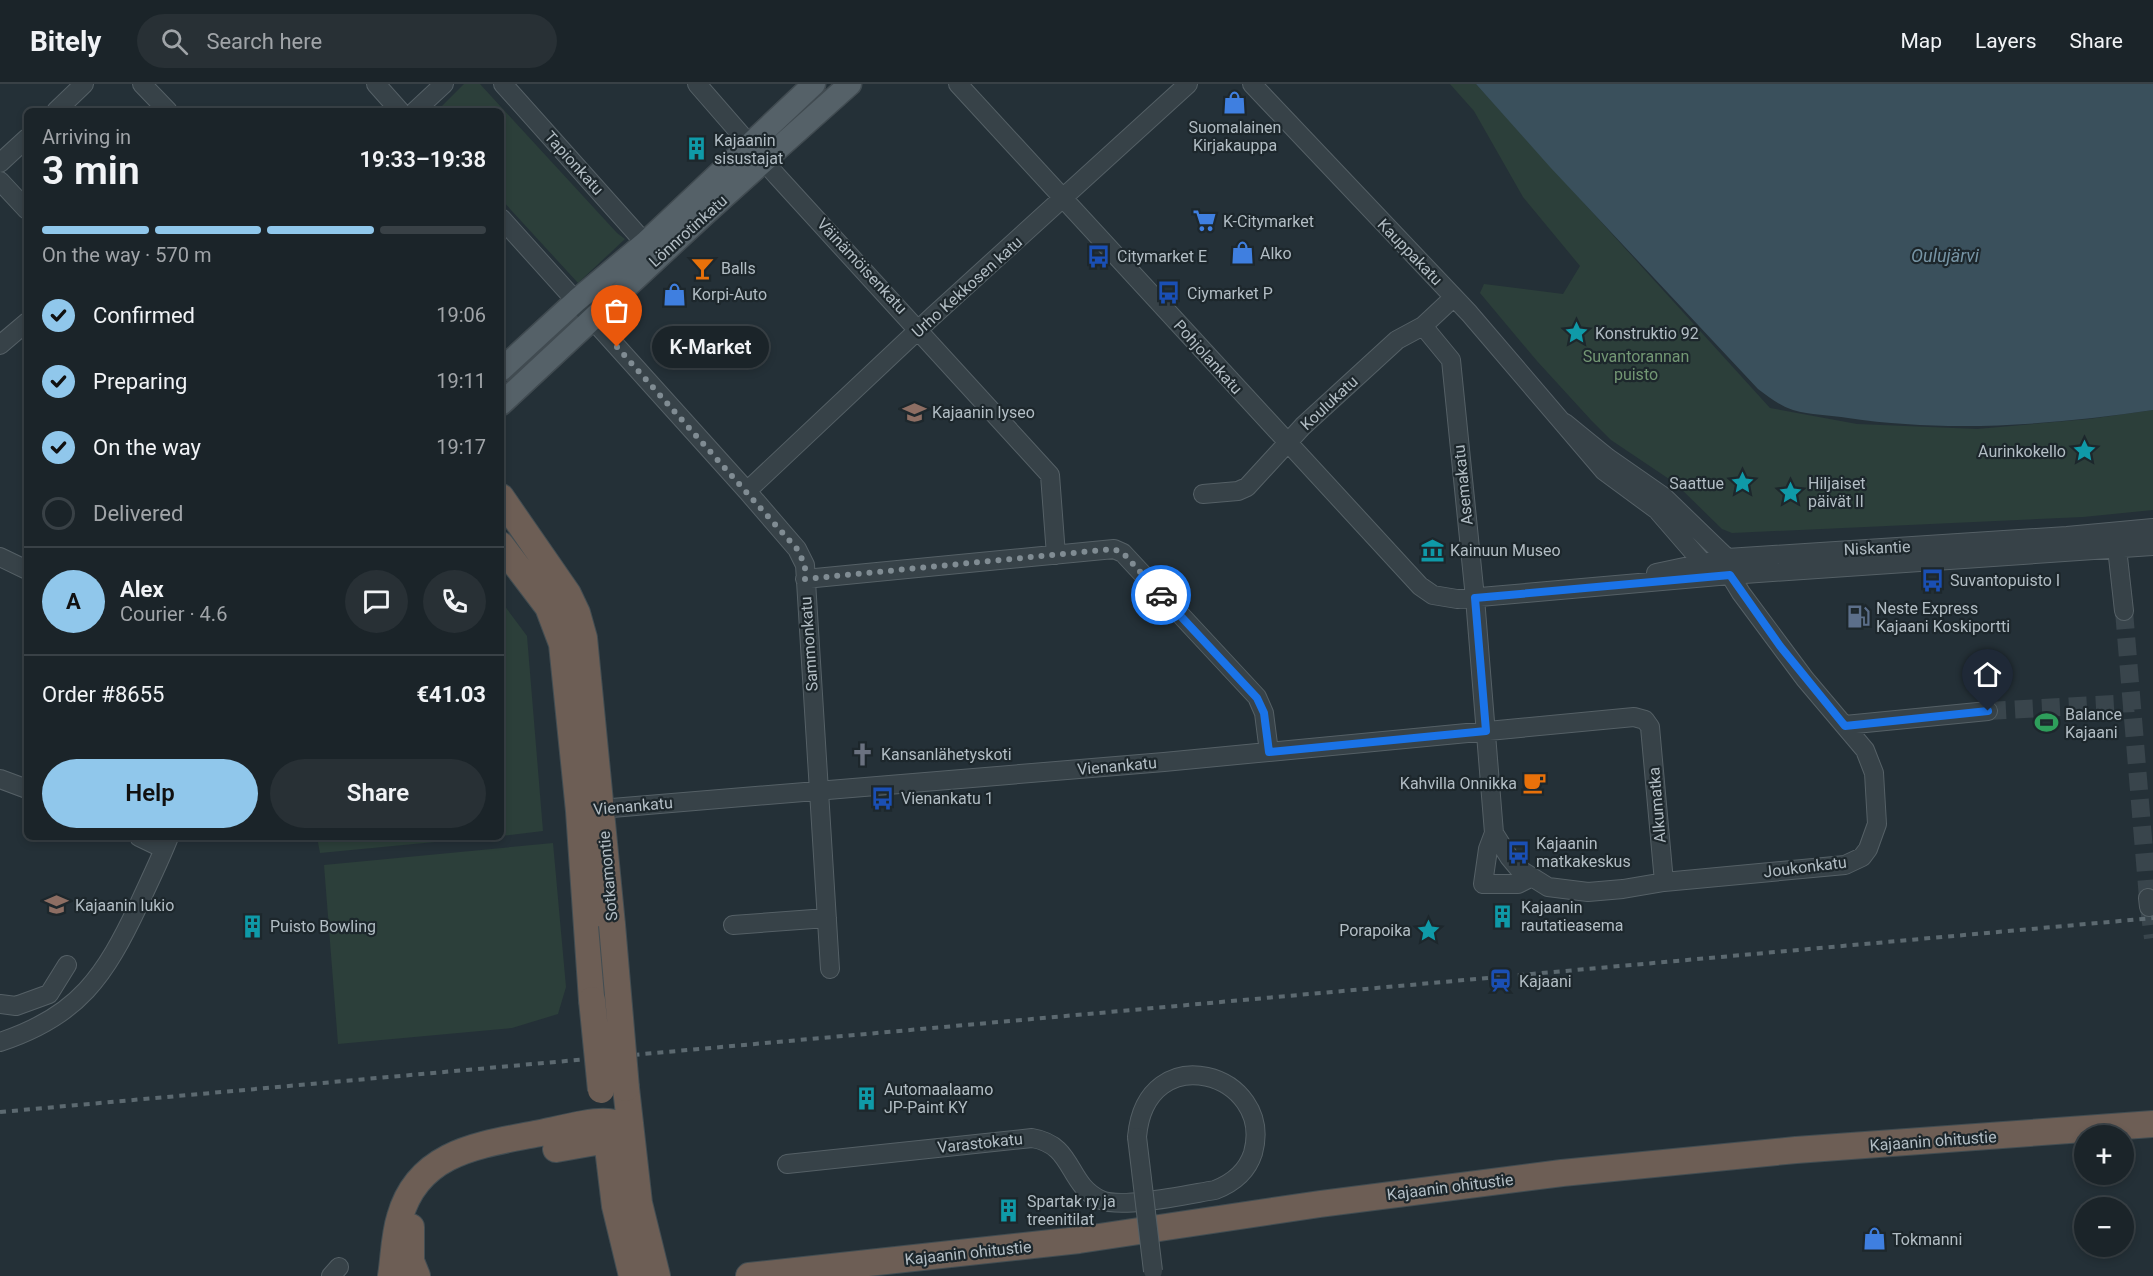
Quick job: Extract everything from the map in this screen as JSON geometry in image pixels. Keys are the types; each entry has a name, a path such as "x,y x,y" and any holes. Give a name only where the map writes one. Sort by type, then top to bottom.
{"highway":[{"name":"Sotkamontie","path":"504,501 568,594 585,639 592,1000 601,1090 614,1129 631,1226 632,1276"},
{"name":"Sotkamontie","path":"504,550 548,607 562,644 612,925 626,1088 614,1129"},
{"name":"Kajaanin ohitustie","path":"749,1276 1067,1242 1320,1204 1562,1173 1796,1150 2143,1126"},
{"path":"391,1276 402,1210 418,1182 443,1160 463,1150 487,1143 614,1129"},
{"path":"417,1276 411,1261 411,1227 423,1201 440,1180 469,1165 614,1129"},
{"name":"Sotkamontie","path":"631,1226 657,1276"}],"main road":[{"name":"Lönnrotinkatu","path":"504,401 759,153 814,84"},
{"name":"Lönnrotinkatu","path":"504,367 577,300 645,243 850,84"}],"street":[{"path":"59,108 84,84"},
{"path":"142,84 165,108"},
{"path":"376,84 397,108"},
{"path":"418,108 444,84"},
{"name":"Tapionkatu","path":"503,84 645,243"},
{"name":"Väinämöisenkatu","path":"697,84 777,176 1050,475 1056,555"},
{"name":"Pohjolankatu","path":"958,84 1420,586 1433,595 1452,599 1475,598"},
{"name":"Urho Kekkosen katu","path":"747,491 919,329 1188,84"},
{"name":"Kauppakatu","path":"1252,84 1453,298 1565,423 1604,471 1657,510 1702,562 1728,567"},
{"path":"0,163 24,141"},
{"path":"0,181 24,207"},
{"name":"Sammonkatu","path":"504,221 747,491 797,549 805,565 830,969"},
{"name":"Koulukatu","path":"1203,494 1238,491 1247,487 1303,426 1396,340 1423,326 1453,298"},
{"path":"0,345 24,325"},
{"name":"Asemakatu","path":"1423,326 1451,360 1475,598 1494,833 1488,849 1483,884 1518,884 1530,878"},
{"name":"Kauppakatu","path":"1565,423 1608,458 1664,497 1728,567"},
{"name":"Niskantie","path":"2116,541 2153,528"},
{"path":"2116,541 2124,611"},
{"name":"Niskantie","path":"1475,598 1604,585 1728,567 2116,541 2153,546"},
{"path":"805,579 1114,549 1124,554 1257,698 1264,713 1269,752"},
{"path":"0,557 24,569"},
{"name":"Niskantie","path":"1604,585 1702,562"},
{"name":"Joukonkatu","path":"1664,882 1845,865 1863,857 1872,842 1877,824 1874,773 1865,750 1780,646 1728,567"},
{"path":"1845,726 1988,711"},
{"name":"Vienankatu","path":"590,810 1269,752 1634,717 1645,720 1650,728"},
{"name":"Alkumatka","path":"1650,728 1664,882"},
{"path":"0,778 24,788"},
{"name":"Asemakatu","path":"1494,833 1514,863 1530,878 1555,890 1588,892 1623,890 1664,882"},
{"path":"0,1042 54,1018 104,971 167,843"},
{"path":"733,925 827,918"},
{"path":"0,1004 16,1006 49,994 67,965"},
{"name":"Varastokatu","path":"787,1164 1032,1138 1048,1140 1061,1150 1080,1182 1100,1199 1118,1203 1206,1191 1230,1184 1250,1162 1255,1131 1252,1113 1239,1094 1217,1079 1191,1075 1174,1078 1161,1084 1143,1106 1137,1137 1154,1273"}],"green space":[{"path":"464,84 480,84 502,108 440,108"},
{"name":"Suvantorannan puisto","path":"1450,84 1476,84 1770,408 1857,424 1977,429 2089,419 2153,410 2153,510 2083,517 1732,533 1722,529 1675,483 1611,440 1537,361 1480,293 1484,284 1563,294 1580,266 1523,197 1474,111"},
{"path":"504,110 625,239 578,283 504,202"},
{"path":"504,605 527,636 543,831 504,836"},
{"path":"318,840 456,840 320,853"},
{"path":"553,843 566,987 558,1014 512,1028 338,1044 324,865"}],"water":[{"name":"Oulujärvi","path":"1476,84 2153,84 2153,410 2077,420 1962,426 1886,423 1806,413 1784,406 1758,389 1550,167"}],"tunnel":[{"path":"2124,611 2148,898"},
{"path":"1988,711 2134,703"},
{"path":"2149,907 2153,938"}],"railway":[{"path":"0,1112 2153,918"}],"way so far":[{"path":"617,347 797,549 805,565 805,579 1114,549 1124,554 1161,595"}],"place":[{"name":"Suomalainen Kirjakauppa","path":"1235,102"},
{"name":"Kajaanin sisustajat","path":"696,149"},
{"name":"K-Citymarket","path":"1205,221"},
{"name":"Alko","path":"1242,253"},
{"name":"Citymarket E","path":"1099,256"},
{"name":"Balls","path":"703,268"},
{"name":"Ciymarket P","path":"1169,293"},
{"name":"Korpi-Auto","path":"674,294"},
{"name":"Konstruktio 92","path":"1577,333"},
{"name":"K-Market","path":"617,347"},
{"name":"Kajaanin lyseo","path":"914,412"},
{"name":"Aurinkokello","path":"2084,451"},
{"name":"Saattue","path":"1742,483"},
{"name":"Hiljaiset päivät II","path":"1790,492"},
{"name":"Kainuun Museo","path":"1432,550"},
{"name":"Suvantopuisto I","path":"1932,580"},
{"name":"Neste Express Kajaani Koskiportti","path":"1858,617"},
{"name":"Balance Kajaani","path":"2047,723"},
{"name":"Kansanlähetyskoti","path":"863,754"},
{"name":"Kahvilla Onnikka","path":"1535,783"},
{"name":"Vienankatu 1","path":"883,798"},
{"name":"Kajaanin matkakeskus","path":"1518,852"},
{"name":"Kajaanin lukio","path":"57,905"},
{"name":"Kajaanin rautatieasema","path":"1503,916"},
{"name":"Puisto Bowling","path":"252,926"},
{"name":"Porapoika","path":"1429,930"},
{"name":"Kajaani","path":"1501,981"},
{"name":"Automaalaamo JP-Paint KY","path":"866,1098"},
{"name":"Spartak ry ja treenitilat","path":"1009,1210"},
{"name":"Tokmanni","path":"1874,1239"}],"route":[{"path":"1161,595 1257,698 1264,713 1269,752 1486,731 1475,598 1730,575 1805,679 1845,726 1988,711"}]}
